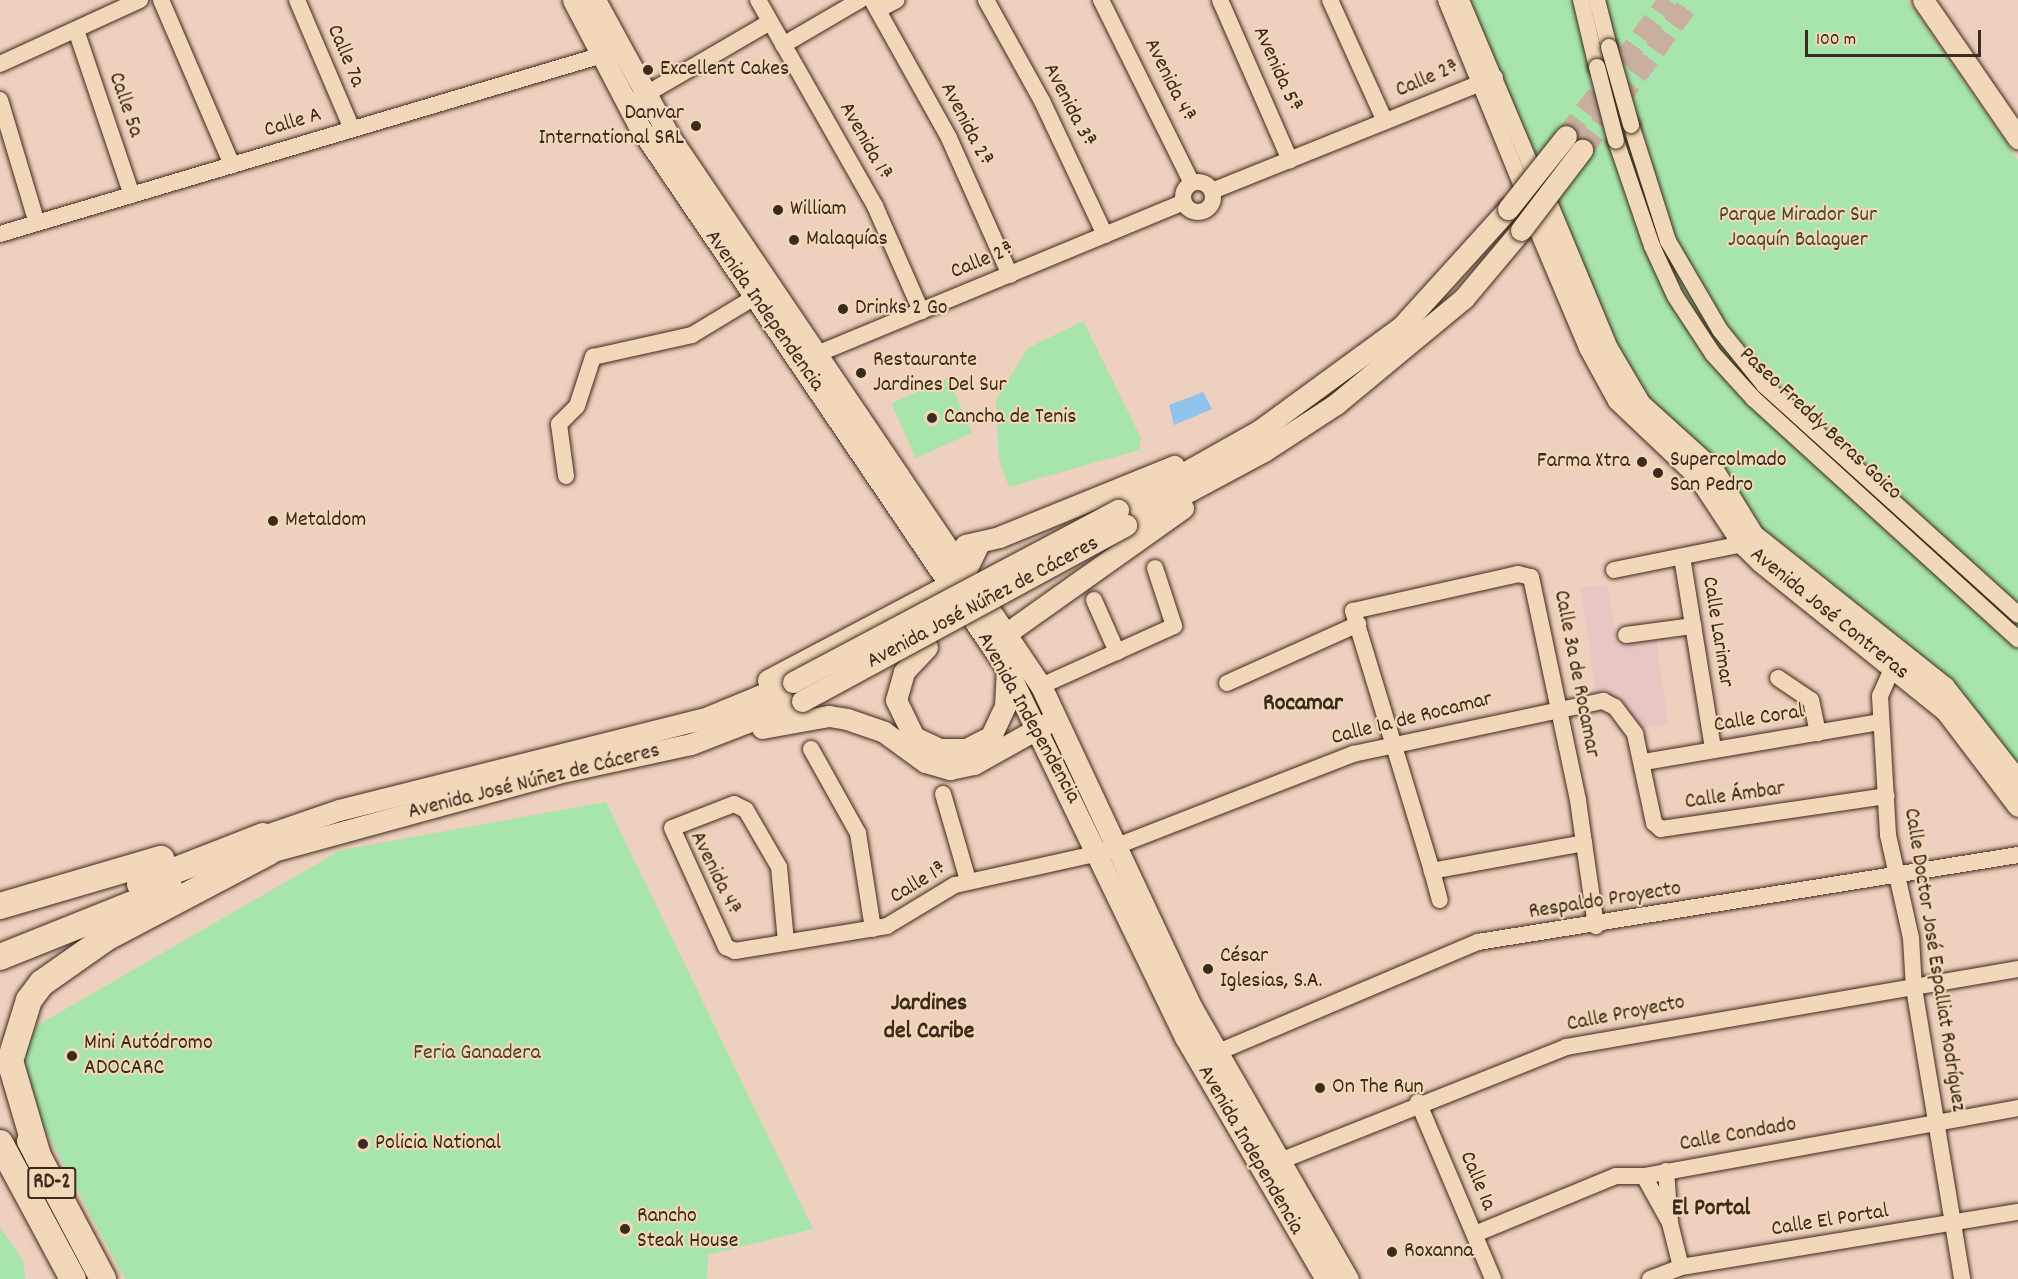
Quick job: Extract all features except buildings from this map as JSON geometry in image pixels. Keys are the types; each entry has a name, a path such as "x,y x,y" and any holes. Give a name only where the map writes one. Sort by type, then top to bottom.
{"highway":[{"path":"0,906 215,841 266,844"},
{"path":"0,939 266,844"},
{"path":"0,957 266,844"},
{"path":"38,1156 10,1061 18,1020 36,991 106,938 266,844"},
{"name":"RD-2","path":"0,1087 103,1279"},
{"name":"RD-2","path":"0,1143 73,1279"}],"main road":[{"name":"Avenida Independencia","path":"573,0 599,56 636,101 881,462 957,579 1108,850"},
{"name":"Avenida Independencia","path":"595,0 636,101 753,298 809,358"},
{"path":"1923,0 2018,138"},
{"name":"Avenida José Núñez de Cáceres","path":"266,844 339,810 682,724 797,691 1122,518 1262,440 1389,364 1464,298 1521,230 1574,143 1508,209 1402,326 1262,440"},
{"name":"Avenida José Contreras","path":"1533,193 1608,386 1658,444 1698,476 1743,544 1897,659 1954,697 2018,781"},
{"name":"Avenida José Contreras","path":"1533,193 1607,348 1640,404 1713,470 1753,535 1897,659 1946,711 2018,806"},
{"path":"942,541 978,545 1262,440"},
{"path":"1007,633 1262,440"},
{"name":"Avenida Independencia","path":"881,462 942,541 957,579 1007,633 1041,686 1055,715 1108,850 1167,975 1270,1165 1348,1279"},
{"name":"Avenida José Núñez de Cáceres","path":"266,844 557,773 691,744 1056,566 1122,518"},
{"path":"682,724 957,579 978,545"},
{"path":"1007,669 1005,706 991,736 966,749 940,749 914,737 896,700 904,672 927,647 1056,566"},
{"path":"691,744 829,716 884,732 925,762 950,769 974,764 1040,731 1055,715"},
{"name":"Avenida Independencia","path":"1167,975 1216,1053 1326,1279"}],"street":[{"path":"0,64 140,0"},
{"path":"161,0 232,165"},
{"name":"Calle 7a","path":"297,0 352,129"},
{"name":"Avenida 1ª","path":"758,0 875,206 921,311"},
{"path":"783,45 860,0"},
{"path":"875,5 897,0"},
{"name":"Avenida 3ª","path":"986,0 1042,101 1105,235"},
{"name":"Avenida 4ª","path":"1101,0 1192,183"},
{"name":"Avenida 5ª","path":"1220,0 1290,160"},
{"path":"1330,0 1385,121"},
{"path":"1446,0 1488,79"},
{"path":"1461,0 1488,79 1533,193"},
{"name":"Paseo Freddy Beras Goico","path":"1581,0 1616,141 1652,246 1675,296 1713,354 1754,399 2018,639"},
{"name":"Paseo Freddy Beras Goico","path":"1597,0 1631,125 1668,241 1720,330 1765,386 2018,615"},
{"name":"Avenida 2ª","path":"875,5 949,138 1010,275"},
{"path":"636,101 770,22"},
{"name":"Calle 5a","path":"76,30 132,195"},
{"name":"Calle A","path":"0,234 599,56"},
{"name":"Calle 2ª","path":"1212,191 1488,79"},
{"path":"0,100 37,223"},
{"path":"1201,182 1212,191 1213,202 1204,211 1192,211 1184,202 1192,183 1201,182"},
{"name":"Calle 2ª","path":"809,358 1184,202"},
{"path":"566,476 559,424 577,406 593,357 692,335 753,298"},
{"path":"1614,570 1743,544"},
{"name":"Calle Larimar","path":"1682,557 1713,749"},
{"path":"1041,686 1174,626 1155,568"},
{"name":"Calle 3a de Rocamar","path":"1227,682 1355,617 1518,574 1531,577 1584,843 1596,926"},
{"path":"1094,600 1117,652"},
{"path":"1355,617 1396,741 1440,900"},
{"path":"1626,634 1693,626"},
{"name":"Calle Doctor José Espalliat Rodríguez","path":"1897,659 1880,696 1895,877 1911,938 1914,988 1962,1279"},
{"path":"1778,678 1811,700 1818,733"},
{"name":"Calle 1a de Rocamar","path":"1108,850 1396,741 1558,708 1603,701 1615,707 1635,734 1644,762"},
{"name":"Calle Coral","path":"1644,762 1881,722"},
{"path":"811,749 858,833 873,929"},
{"name":"Calle Ámbar","path":"1644,762 1653,823 1661,829 1887,796"},
{"path":"943,794 968,880"},
{"name":"Avenida 4ª","path":"726,947 670,832 680,823 734,804 747,810 779,867 786,942"},
{"path":"1432,871 1584,843"},
{"name":"Calle 1ª","path":"726,947 735,951 873,929 897,922 968,880 1108,850"},
{"name":"Respaldo Proyecto","path":"1216,1053 1478,942 1596,926 2018,855"},
{"name":"Calle Proyecto","path":"1270,1165 1418,1102 1566,1047 2018,969"},
{"name":"Calle 1a","path":"1418,1102 1493,1279"},
{"name":"Calle Condado","path":"1475,1234 1616,1176 1644,1176 2018,1108"},
{"path":"1666,1171 1670,1223 1681,1267"},
{"path":"1644,1176 1670,1223"},
{"name":"Calle El Portal","path":"1650,1279 1681,1267 2018,1212"}],"shaded area":[{"path":"1608,585 1616,640 1656,635 1668,725 1643,728 1620,702 1596,693 1581,588"}],"green space":[{"name":"Parque Mirador Sur Joaquín Balaguer","path":"1467,0 1907,0 2018,160 2018,771 1782,552 1635,388"},
{"path":"1083,321 1141,438 1139,450 1009,487 999,459 996,400 1028,348"},
{"name":"Cancha de Tenis","path":"948,378 972,433 916,458 891,403"},
{"name":"Feria Ganadera","path":"606,802 813,1229 708,1255 707,1279 125,1279 16,1076 26,1032 341,850"},
{"path":"0,1228 23,1260 25,1279 0,1279"}],"water":[{"path":"1203,392 1212,409 1174,425 1169,405"}],"tunnel":[{"path":"1566,136 1669,0"},
{"path":"1582,150 1691,0"}],"place":[{"name":"Excellent Cakes","path":"648,70"},
{"name":"Danvar International SRL","path":"696,126"},
{"name":"William","path":"778,210"},
{"name":"Malaquías","path":"794,240"},
{"name":"Drinks 2 Go","path":"843,309"},
{"name":"Restaurante Jardines Del Sur","path":"861,373"},
{"name":"Cancha de Tenis","path":"932,418"},
{"name":"Farma Xtra","path":"1642,462"},
{"name":"Supercolmado San Pedro","path":"1658,473"},
{"name":"Metaldom","path":"273,521"},
{"name":"César Iglesias, S.A.","path":"1208,969"},
{"name":"Mini Autódromo ADOCARC","path":"72,1056"},
{"name":"On The Run","path":"1320,1088"},
{"name":"Policia National","path":"363,1144"},
{"name":"Rancho Steak House","path":"625,1229"},
{"name":"Roxanna","path":"1392,1252"}],"district":[{"name":"Rocamar","path":"1303,705"},
{"name":"Jardines del Caribe","path":"929,1019"},
{"name":"El Portal","path":"1711,1210"}]}
